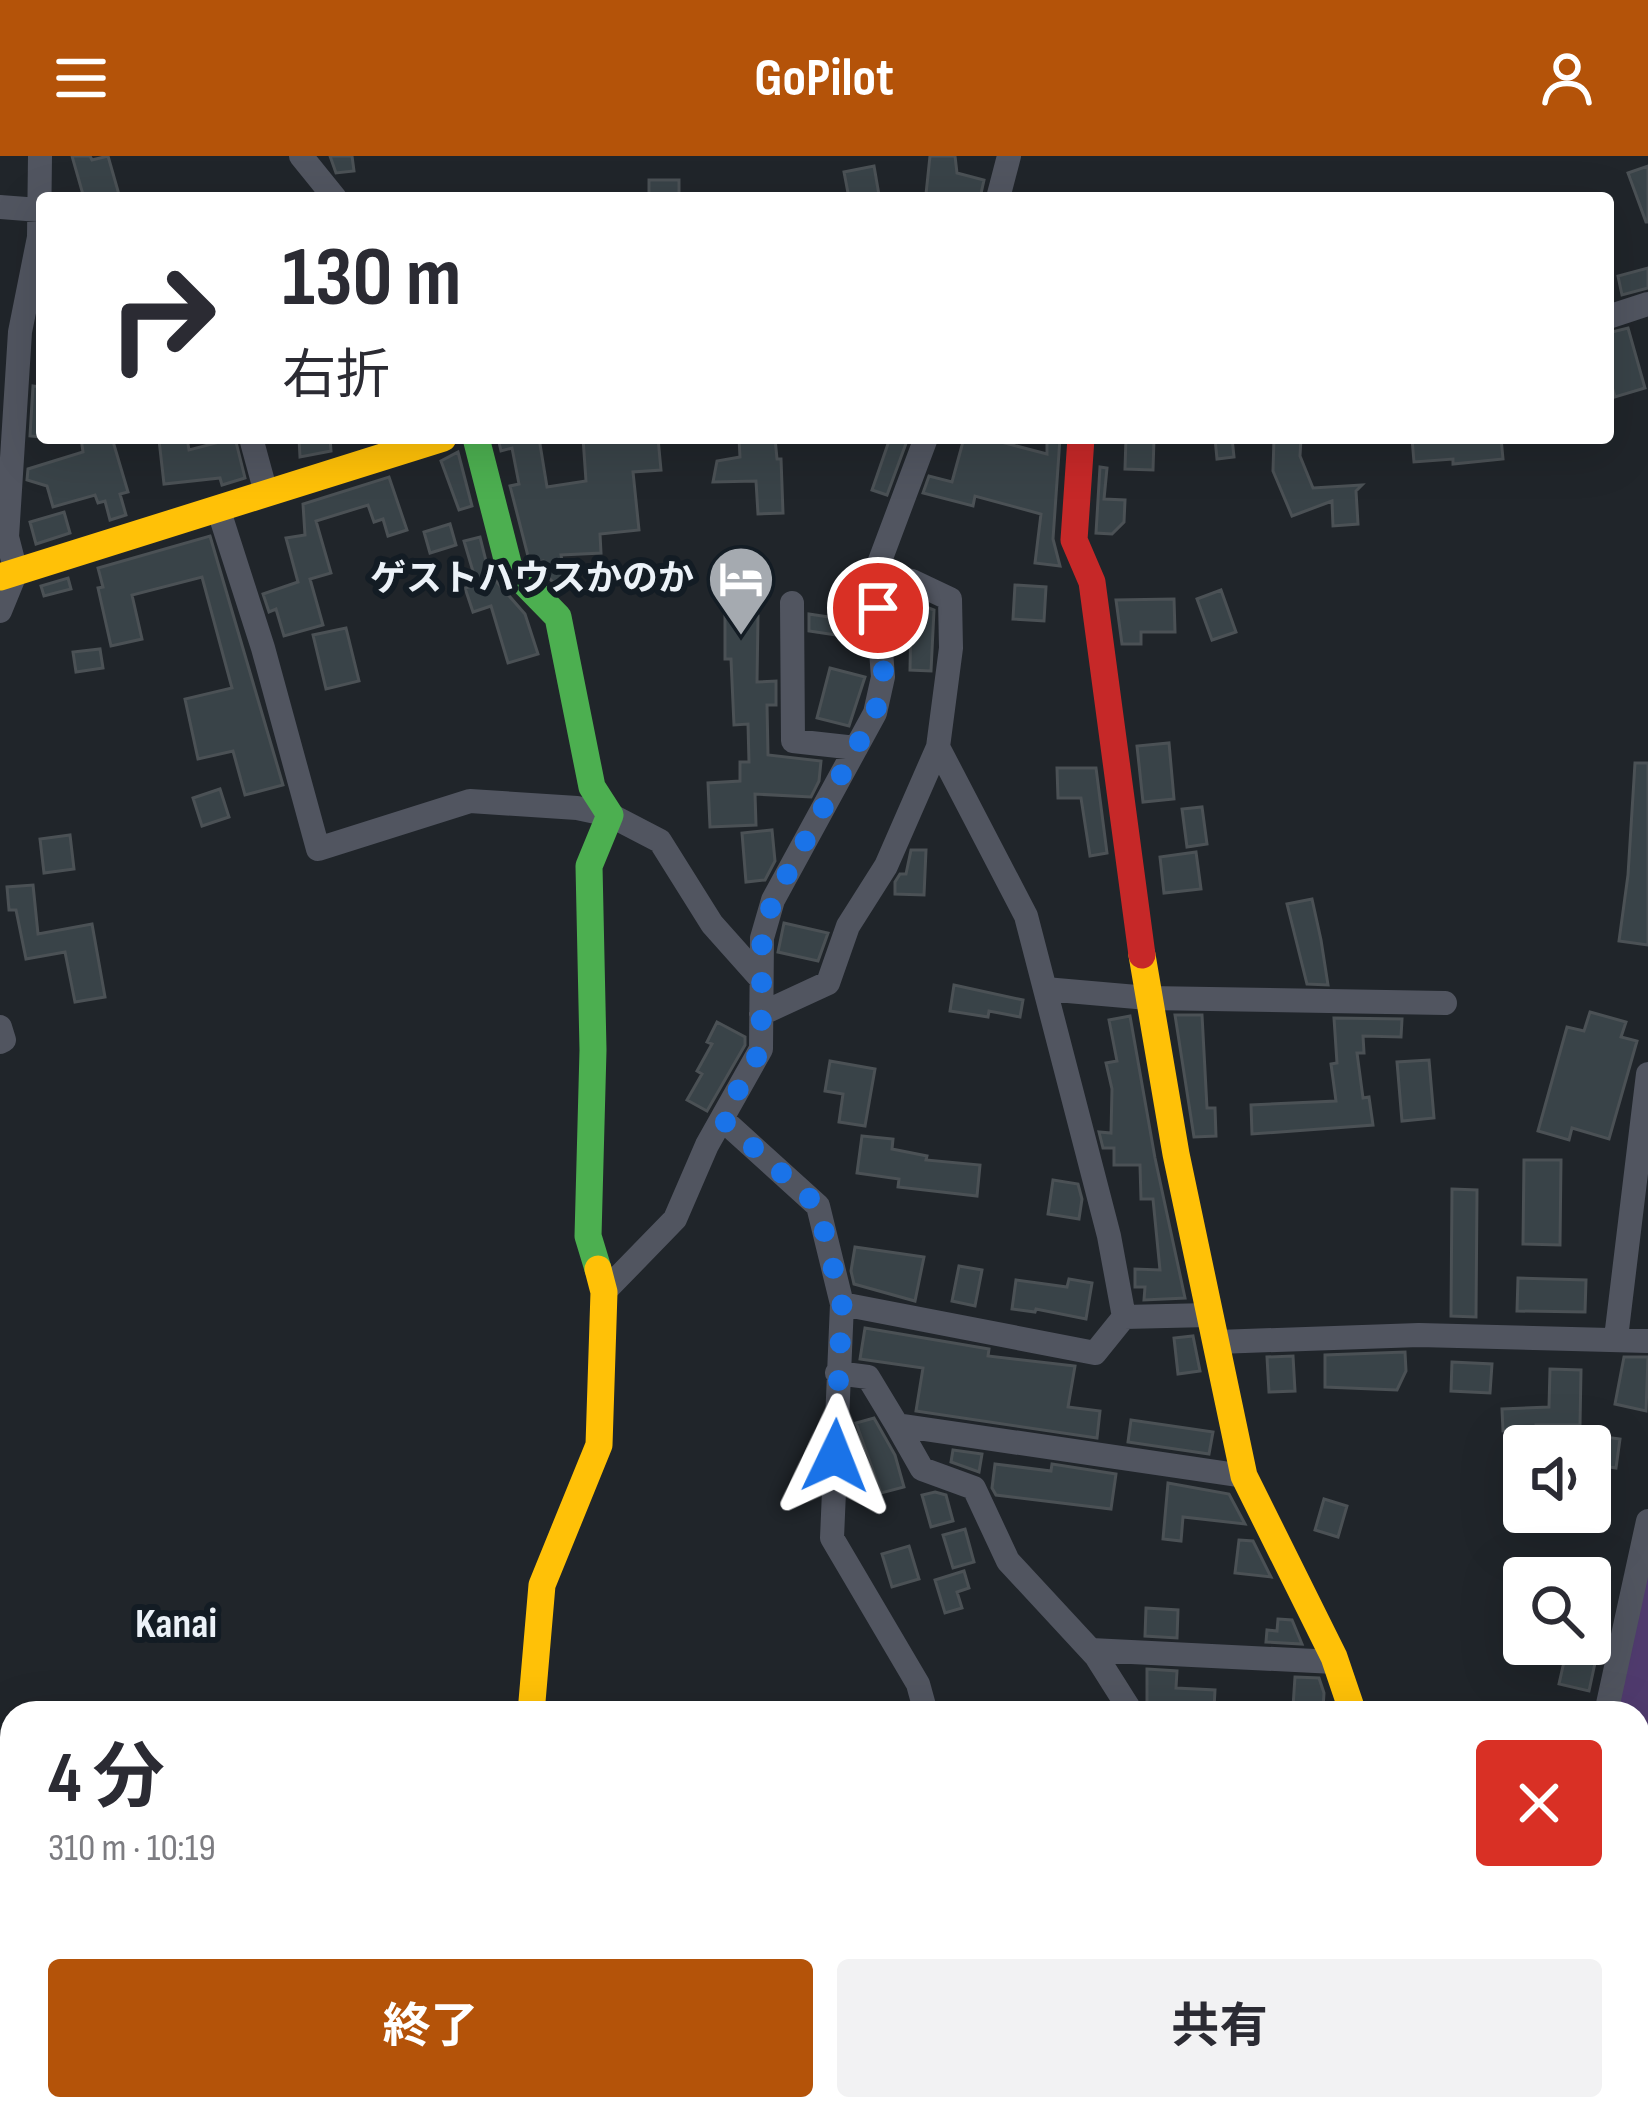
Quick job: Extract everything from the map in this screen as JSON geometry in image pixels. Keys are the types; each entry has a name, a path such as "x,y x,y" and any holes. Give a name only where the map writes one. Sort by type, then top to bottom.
{"street":[{"path":"39,192 40,156"},
{"path":"301,156 330,192"},
{"path":"1000,192 1009,156"},
{"path":"0,207 36,210"},
{"path":"0,610 8,574 20,332 36,252"},
{"path":"1614,315 1648,304"},
{"path":"253,444 266,493"},
{"path":"8,574 424,444"},
{"path":"478,444 509,567 557,617 592,787 610,814"},
{"path":"604,1292 674,1220 761,1049 762,938 773,900 875,713 884,677 875,574 924,444"},
{"path":"1081,444 1073,540 1092,582 1148,998 1244,1476 1335,1662 1349,1701"},
{"path":"218,508 263,648 318,849 470,801 610,814 660,841 712,924 761,979"},
{"path":"761,1014 828,983 848,926 886,866 938,747 952,648 950,599 912,580 875,574"},
{"path":"793,603 793,741 856,748"},
{"path":"842,1304 1095,1353 1124,1317 1109,1236 1026,916 938,747"},
{"path":"532,1701 542,1585 598,1444 604,1292 588,1236 593,1050 589,866 610,814"},
{"path":"1045,989 1148,998 1445,1004"},
{"path":"0,1027 4,1040 0,1042"},
{"path":"1616,1338 1648,1074"},
{"path":"722,1119 818,1206 842,1304 832,1538 918,1684 923,1701"},
{"path":"1124,1317 1213,1328 1648,1342"},
{"path":"837,1373 868,1377 922,1469 974,1488 1008,1561 1091,1650 1124,1701"},
{"path":"897,1425 1244,1476"},
{"path":"1609,1701 1648,1521"},
{"path":"1091,1650 1335,1662"}],"shaded area":[{"path":"1648,1521 1648,1701 1609,1701"}],"building":[{"path":"72,156 92,160 108,156 118,192 82,192"},
{"path":"330,156 352,156 354,171 336,173"},
{"path":"930,156 955,156 957,173 984,180 981,192 926,192"},
{"path":"874,166 878,192 848,192 844,172"},
{"path":"1648,166 1648,222 1646,222 1628,173"},
{"path":"649,180 679,180 679,192 649,192"},
{"path":"1648,268 1648,288 1622,295 1618,276"},
{"path":"1628,328 1645,388 1615,397 1614,394 1614,332"},
{"path":"33,386 36,436 30,436"},
{"path":"82,444 114,444 128,492 120,494 126,515 110,520 105,501 98,503 95,495 53,507 47,486 27,480 28,469 83,452"},
{"path":"159,444 188,444 189,450 236,444 245,478 222,485 220,478 164,484"},
{"path":"299,444 330,444 331,451 300,457"},
{"path":"499,444 540,444 547,487 586,481 583,444 659,444 661,470 633,472 639,530 600,534 601,553 561,555 566,584 557,586 545,574 543,561 534,563 528,556 510,486 519,484 512,448 501,451"},
{"path":"739,444 776,444 777,459 781,459 783,513 758,514 756,481 713,482 717,461 740,457"},
{"path":"888,444 906,444 887,495 872,490"},
{"path":"962,444 1009,444 1047,454 1047,444 1060,444 1053,539 1060,566 1035,563 1041,514 975,496 973,506 923,493 929,476 952,482"},
{"path":"1126,444 1154,444 1153,470 1125,469"},
{"path":"1216,444 1233,444 1234,457 1217,459"},
{"path":"1274,444 1301,444 1300,456 1313,488 1362,485 1356,491 1358,524 1333,526 1332,501 1292,516 1273,471"},
{"path":"1412,444 1502,444 1503,459 1414,462"},
{"path":"458,452 472,506 459,510 441,461"},
{"path":"1100,467 1107,468 1104,499 1125,500 1124,522 1112,534 1096,533"},
{"path":"389,477 407,530 388,536 383,519 374,522 368,505 316,521 331,573 310,579 323,625 284,636 276,609 269,612 263,594 298,582 286,538 305,535 303,504"},
{"path":"64,512 70,533 36,544 30,522"},
{"path":"450,524 456,545 430,553 424,532"},
{"path":"210,536 283,785 245,795 233,751 198,759 185,699 232,688 202,577 132,595 142,639 111,646 98,588 103,587 98,568"},
{"path":"480,537 489,573 525,614 538,654 508,663 491,606 473,612 465,588 477,585 464,541"},
{"path":"68,578 71,589 44,596 41,586"},
{"path":"1015,585 1046,587 1044,621 1013,619"},
{"path":"1221,590 1236,632 1212,640 1197,599"},
{"path":"893,594 934,610 931,671 910,670 911,618 895,618"},
{"path":"1174,599 1175,632 1141,632 1141,644 1122,644 1116,600"},
{"path":"809,614 862,622 863,639 809,631"},
{"path":"725,615 758,616 757,682 776,681 776,705 767,705 768,755 821,761 811,797 755,794 756,825 710,827 708,783 740,781 740,762 749,762 748,724 734,725"},
{"path":"346,628 359,681 326,689 313,635"},
{"path":"100,649 103,668 76,672 73,652"},
{"path":"830,668 865,677 849,726 817,718"},
{"path":"1169,743 1174,799 1143,802 1137,746"},
{"path":"1635,763 1648,763 1648,945 1619,941"},
{"path":"1057,768 1096,768 1107,853 1090,856 1081,798 1058,798"},
{"path":"220,789 229,817 202,826 193,798"},
{"path":"1202,807 1207,844 1187,847 1182,809"},
{"path":"772,830 775,861 765,880 746,882 742,833"},
{"path":"70,835 74,869 44,873 40,839"},
{"path":"911,850 926,850 924,895 895,894 895,882 906,874"},
{"path":"1196,852 1201,889 1164,893 1160,857"},
{"path":"33,885 38,934 92,924 105,997 75,1002 65,952 26,959 16,910 9,910 7,887"},
{"path":"1312,899 1328,985 1307,984 1287,904"},
{"path":"784,923 828,933 818,961 778,952"},
{"path":"954,985 1023,1000 1020,1017 950,1011"},
{"path":"1590,1012 1626,1022 1621,1037 1637,1041 1609,1139 1572,1128 1569,1140 1538,1131 1567,1027 1584,1031"},
{"path":"1175,1015 1202,1015 1207,1108 1215,1108 1216,1136 1194,1137"},
{"path":"1130,1016 1185,1298 1144,1300 1145,1287 1135,1287 1135,1269 1160,1270 1153,1199 1141,1199 1140,1165 1114,1165 1114,1148 1103,1148 1099,1132 1111,1133 1112,1089 1106,1063 1117,1061 1109,1020"},
{"path":"1334,1018 1402,1019 1401,1037 1363,1036 1364,1053 1357,1053 1363,1098 1369,1097 1373,1125 1252,1134 1251,1105 1336,1101 1331,1064 1337,1063"},
{"path":"717,1022 745,1037 745,1045 707,1111 687,1100 702,1074 697,1071 712,1044 707,1042"},
{"path":"1429,1060 1434,1118 1402,1121 1397,1062"},
{"path":"830,1061 875,1069 865,1126 839,1122 843,1094 825,1091"},
{"path":"862,1136 893,1139 892,1149 927,1156 926,1160 980,1165 977,1196 898,1187 899,1179 857,1173"},
{"path":"1524,1160 1561,1160 1560,1245 1523,1244"},
{"path":"1053,1180 1078,1184 1079,1219 1048,1214"},
{"path":"1452,1189 1477,1190 1476,1317 1451,1316"},
{"path":"855,1247 924,1257 915,1301 854,1284"},
{"path":"959,1266 982,1270 975,1306 952,1301"},
{"path":"1518,1278 1586,1280 1585,1312 1517,1311"},
{"path":"1069,1279 1092,1283 1086,1319 1012,1309 1016,1280 1067,1287"},
{"path":"865,1328 989,1349 988,1356 1075,1366 1068,1407 1100,1411 1097,1438 916,1411 923,1368 860,1359"},
{"path":"1193,1336 1200,1371 1178,1374 1174,1338"},
{"path":"1405,1352 1406,1371 1397,1390 1325,1387 1325,1355"},
{"path":"1293,1356 1295,1391 1269,1392 1267,1357"},
{"path":"1624,1357 1648,1357 1646,1411 1615,1404"},
{"path":"1452,1362 1492,1364 1490,1393 1451,1391"},
{"path":"1550,1369 1581,1370 1580,1425 1503,1425 1503,1431 1502,1409 1549,1407"},
{"path":"874,1418 895,1455 904,1487 881,1493 856,1423"},
{"path":"1131,1420 1213,1432 1209,1454 1128,1442"},
{"path":"1611,1438 1620,1439 1616,1468 1611,1467"},
{"path":"953,1450 982,1454 979,1472 951,1462"},
{"path":"995,1464 1051,1471 1052,1464 1116,1474 1111,1509 996,1495 992,1488"},
{"path":"1168,1483 1229,1494 1245,1524 1183,1517 1181,1541 1163,1539"},
{"path":"922,1495 946,1495 953,1521 931,1527"},
{"path":"1324,1499 1347,1506 1338,1537 1315,1530"},
{"path":"965,1529 974,1562 953,1568 943,1535"},
{"path":"1239,1540 1253,1541 1271,1577 1235,1573"},
{"path":"909,1546 919,1579 892,1587 882,1554"},
{"path":"964,1571 969,1588 957,1592 962,1608 945,1613 935,1580"},
{"path":"1146,1608 1178,1610 1177,1638 1145,1636"},
{"path":"1278,1619 1292,1620 1302,1644 1266,1642 1267,1630 1277,1631"},
{"path":"1563,1665 1595,1665 1589,1691 1559,1684"},
{"path":"1147,1669 1177,1671 1176,1688 1215,1690 1214,1701 1147,1701"},
{"path":"1295,1677 1319,1678 1324,1701 1293,1701"}],"traffic: fast":[{"path":"478,444 509,567 558,617 592,787 610,815 589,866 593,1050 588,1236 598,1269"}],"traffic: slow":[{"path":"0,577 424,444"},
{"path":"1142,955 1176,1154 1244,1476 1334,1657 1349,1701"},
{"path":"532,1701 542,1585 599,1445 604,1292 598,1269"}],"traffic: jam":[{"path":"1081,444 1074,540 1092,582 1142,955"}],"place":[{"name":"ゲストハウスかのか","path":"741,638"}],"district":[{"name":"Kanai","path":"176,1624"}],"route":[{"path":"835,1456 842,1304 818,1206 722,1119 761,1049 762,938 773,900 875,713 884,677 878,608"}]}
